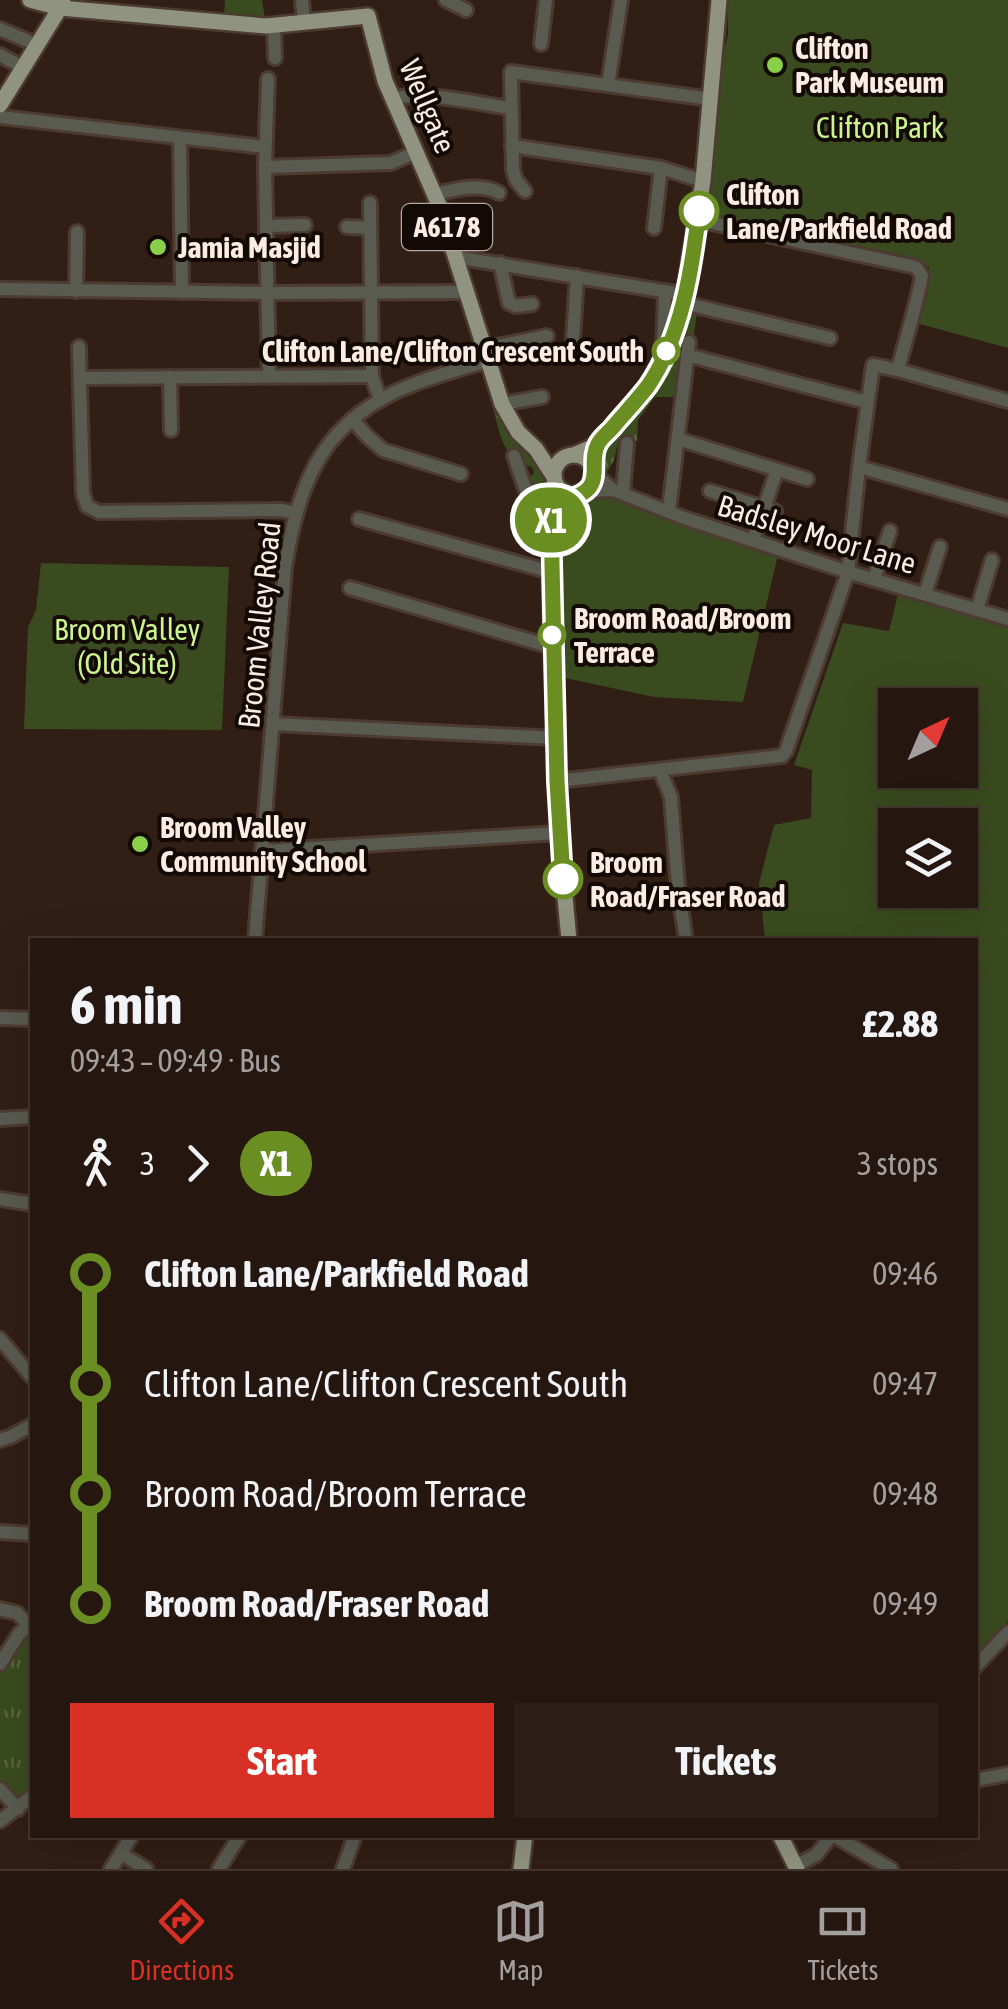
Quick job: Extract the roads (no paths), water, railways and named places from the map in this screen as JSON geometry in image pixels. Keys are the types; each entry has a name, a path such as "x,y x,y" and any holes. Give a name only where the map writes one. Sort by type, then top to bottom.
{"main road":[{"name":"A6178","path":"28,0 84,9 274,26 334,19 366,8"},
{"path":"0,106 24,68 41,20 28,0"},
{"path":"569,938 559,833 552,647 554,480 557,464 598,444 636,400 662,360 674,296 698,220 719,0"},
{"path":"35,40 64,3"},
{"name":"Wellgate","path":"366,8 392,98 435,194 502,404 554,480"},
{"name":"A6178","path":"334,19 358,31 386,81"},
{"path":"553,515 592,483 598,444"},
{"path":"536,450 553,456 585,458 593,470"},
{"path":"554,480 564,492 581,493"},
{"path":"521,1869 526,1838"},
{"path":"782,1838 796,1867"}],"street":[{"path":"302,0 304,22"},
{"path":"446,0 466,10"},
{"path":"541,44 546,0"},
{"path":"608,85 621,0"},
{"path":"274,26 275,58"},
{"path":"2,35 35,40"},
{"path":"0,56 24,68"},
{"path":"525,191 516,180 512,146 513,72 710,99"},
{"path":"268,79 264,166 269,376"},
{"path":"392,98 430,96 511,108"},
{"path":"0,117 265,147"},
{"path":"180,138 182,292"},
{"path":"512,146 661,168 703,181"},
{"path":"264,166 391,163 416,152"},
{"path":"654,228 661,168"},
{"path":"435,194 482,188 499,193"},
{"path":"370,203 372,376 380,400"},
{"path":"698,220 916,268 922,276 898,370"},
{"path":"266,226 305,226"},
{"path":"347,227 370,228"},
{"path":"76,291 77,232"},
{"path":"456,257 674,296 830,338"},
{"path":"500,264 509,302 516,306 532,304"},
{"path":"573,340 578,276"},
{"path":"0,289 466,292"},
{"name":"Broom Valley Road","path":"256,938 285,568 296,513 318,458 352,419 380,400 485,355 547,336"},
{"path":"79,347 83,493 92,510 296,513"},
{"path":"669,510 688,349 867,402"},
{"path":"557,781 782,756 848,572 873,365 1008,401"},
{"path":"80,378 372,376"},
{"path":"170,377 172,430"},
{"path":"502,404 542,397"},
{"path":"352,419 383,450 460,474"},
{"path":"678,439 807,478"},
{"path":"618,492 627,443"},
{"path":"514,456 525,471 534,508 540,516 553,515"},
{"path":"859,467 1008,509"},
{"name":"Badsley Moor Lane","path":"593,470 618,492"},
{"path":"753,540 769,509 777,470"},
{"path":"710,491 769,509"},
{"name":"Badsley Moor Lane","path":"581,493 618,492 848,572 1008,619"},
{"path":"359,519 551,572"},
{"path":"874,579 890,531"},
{"path":"925,594 940,547"},
{"path":"977,610 992,560"},
{"path":"350,588 552,647"},
{"path":"273,724 556,738"},
{"path":"660,770 671,797 686,938"},
{"path":"262,851 559,833"},
{"path":"0,1018 30,1018"},
{"path":"0,1119 30,1117"},
{"path":"0,1198 30,1204"},
{"path":"0,1339 30,1375"},
{"path":"0,1440 30,1426"},
{"path":"0,1532 30,1534"},
{"path":"0,1609 17,1613 30,1623"},
{"path":"0,1664 30,1625"},
{"path":"978,1665 1008,1633"},
{"path":"978,1779 1008,1774"},
{"path":"0,1789 18,1809"},
{"path":"0,1822 30,1798"},
{"path":"111,1869 130,1838"},
{"path":"219,1869 238,1838"},
{"path":"343,1869 354,1838"},
{"path":"796,1867 816,1855 830,1838"},
{"path":"837,1838 891,1869"},
{"path":"122,1854 146,1869"}],"place":[{"name":"Clifton Park Museum","path":"775,65"},
{"name":"Clifton Lane/Parkfield Road","path":"699,211"},
{"name":"Jamia Masjid","path":"158,247"},
{"name":"Clifton Lane/Clifton Crescent South","path":"666,351"},
{"name":"Broom Road/Broom Terrace","path":"552,635"},
{"name":"Broom Valley Community School","path":"140,844"},
{"name":"Broom Road/Fraser Road","path":"563,879"}],"park label":[{"name":"Clifton Park","path":"880,127"},
{"name":"Broom Valley (Old Site)","path":"127,646"}]}
